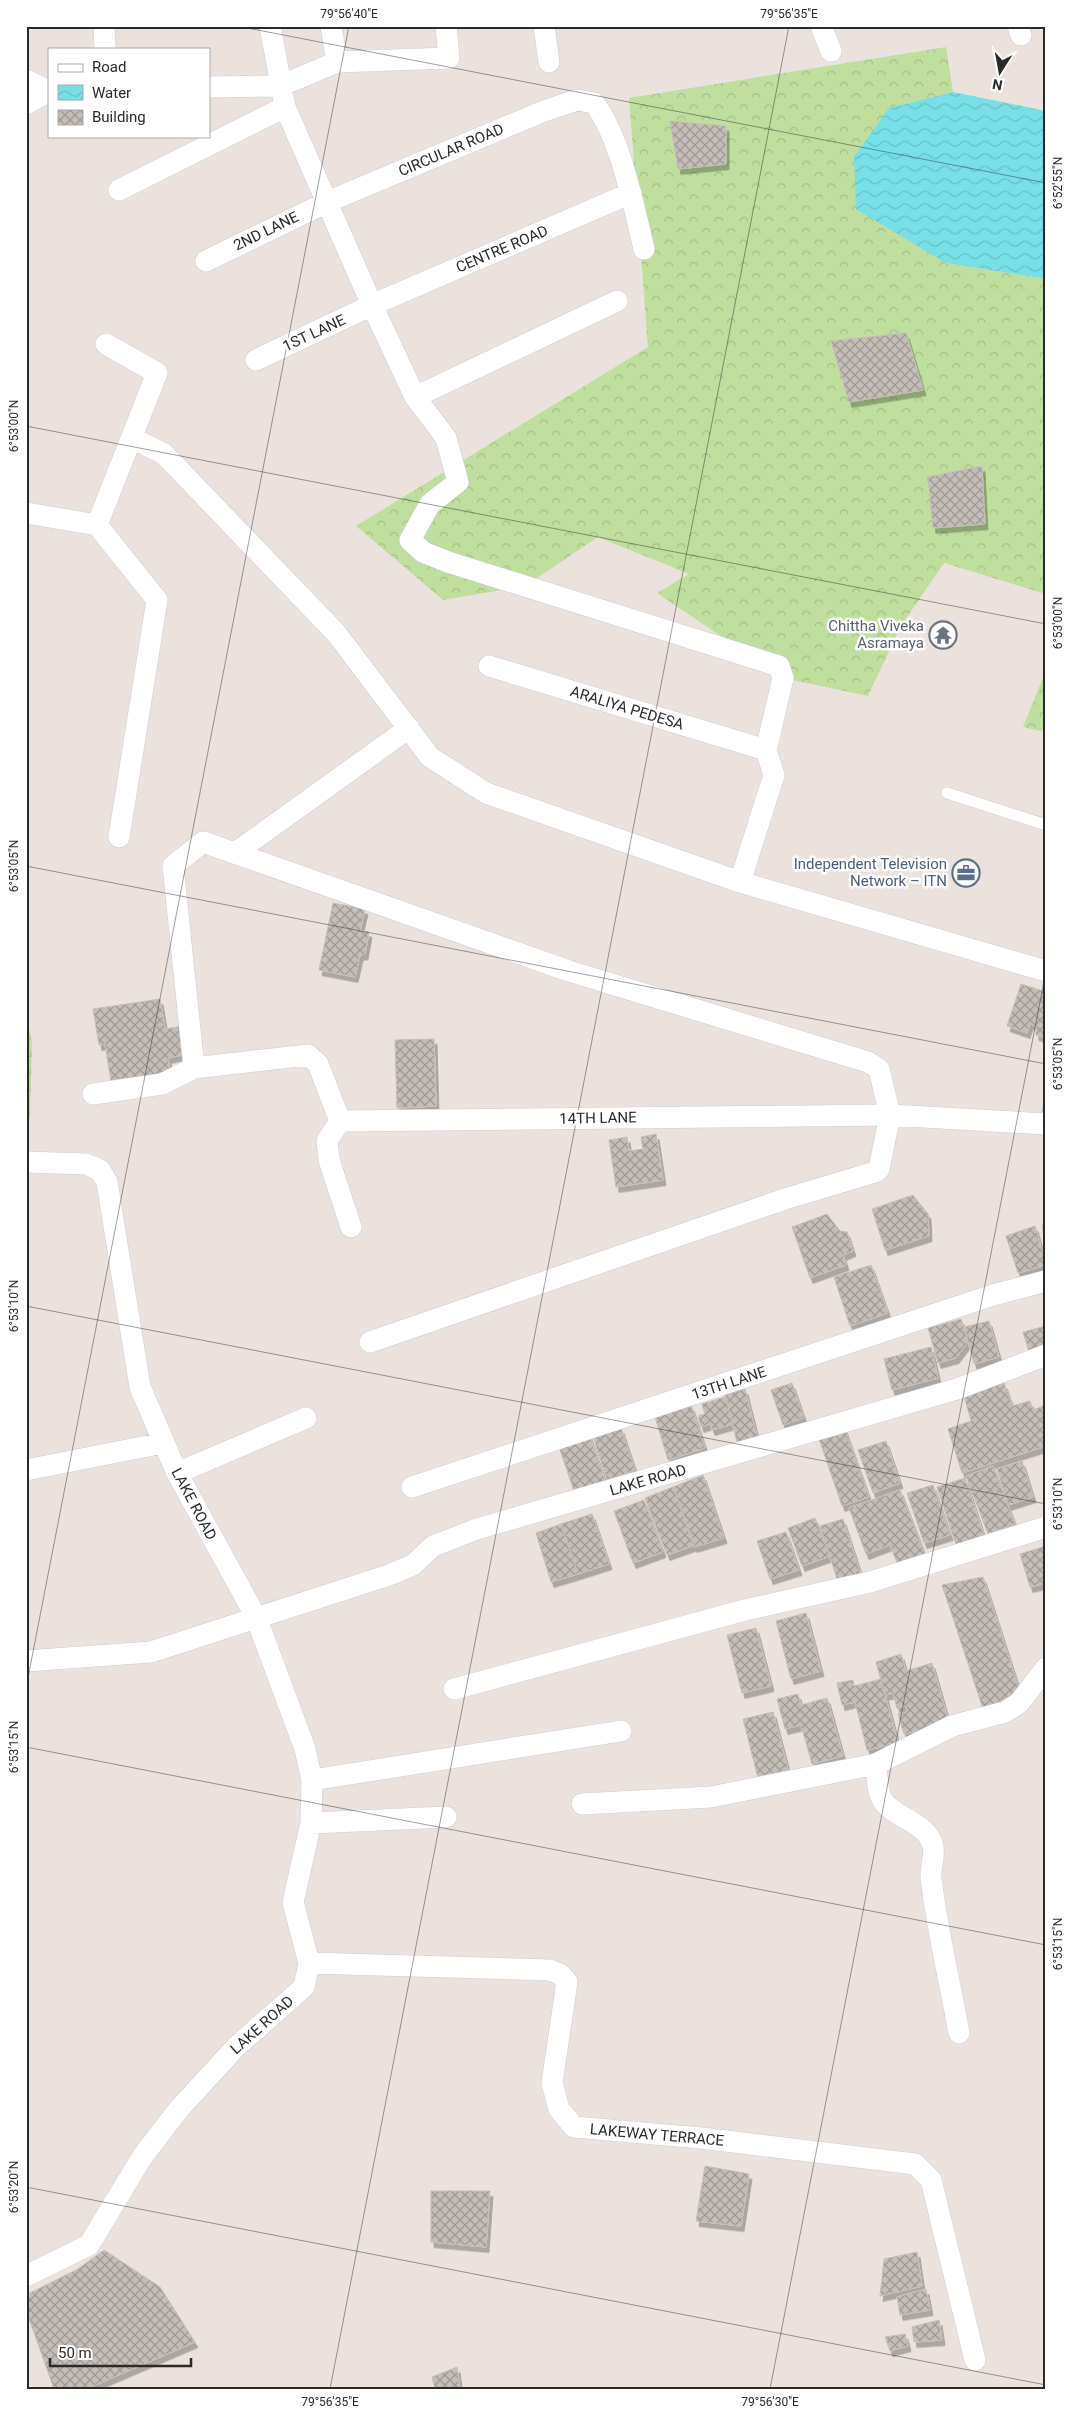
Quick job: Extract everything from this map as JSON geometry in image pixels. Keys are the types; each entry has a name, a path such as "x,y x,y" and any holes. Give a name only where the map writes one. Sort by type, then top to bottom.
{"street":[{"path":"104,26 105,48"},
{"path":"270,26 285,107 372,305 415,397 446,438 458,482 430,504 410,540 422,552 448,562 779,666 783,678 766,750 774,775 740,882"},
{"path":"331,26 337,62"},
{"path":"210,87 280,86 337,62 450,58 446,26"},
{"path":"544,26 548,62"},
{"path":"821,26 830,51"},
{"path":"26,80 48,91"},
{"path":"26,104 48,91"},
{"name":"CIRCULAR ROAD","path":"327,202 544,110 577,100 594,103 605,117 631,193"},
{"path":"119,190 285,107"},
{"path":"631,193 644,249"},
{"name":"CENTRE ROAD","path":"372,305 631,193"},
{"name":"2ND LANE","path":"206,261 327,202"},
{"path":"415,397 617,301"},
{"name":"1ST LANE","path":"256,360 372,305"},
{"path":"97,525 157,373 106,344"},
{"path":"132,438 164,454 336,632 430,757 486,793 740,882 1046,971"},
{"path":"26,513 97,525 157,600 118,838"},
{"name":"ARALIYA PEDESA","path":"489,666 766,750"},
{"path":"235,854 408,728"},
{"path":"194,1068 173,866 203,842 569,971 868,1062 879,1069 890,1116 878,1169 875,1172 786,1200 370,1342"},
{"path":"94,1094 162,1084 194,1068 308,1055 313,1057 318,1064 340,1121 327,1140 329,1160 351,1227"},
{"name":"14TH LANE","path":"340,1121 890,1116 1046,1124"},
{"name":"LAKE ROAD","path":"26,1162 86,1164 100,1170 107,1182 140,1387 177,1474 256,1617 305,1749 312,1780 311,1823 293,1902 309,1963 304,1987 236,2047 179,2109 142,2157 89,2245 26,2276"},
{"name":"13TH LANE","path":"412,1487 993,1295 1046,1281"},
{"name":"LAKE ROAD","path":"256,1617 389,1576 413,1565 433,1546 477,1530 957,1389 1046,1355"},
{"path":"177,1474 306,1418"},
{"path":"26,1470 163,1443"},
{"path":"454,1690 745,1610 870,1582 1046,1527"},
{"path":"26,1661 151,1652 256,1617"},
{"path":"582,1804 710,1797 876,1764 952,1726 1005,1712 1019,1703 1046,1668"},
{"path":"312,1780 621,1731"},
{"path":"876,1764 878,1785 883,1801 896,1813 914,1823 929,1837 933,1847 931,1876 959,2033"},
{"path":"311,1823 446,1817"},
{"name":"LAKEWAY TERRACE","path":"309,1963 550,1970 560,1974 567,1982 552,2083 559,2109 574,2127 701,2138 914,2164 931,2180 975,2360"}],"lane":[{"path":"946,793 1046,826"}],"green space":[{"path":"946,47 953,92 889,108 946,263 1046,279 1046,594 944,563 901,626 868,696 783,678 657,593 689,574 598,537 525,586 443,600 356,526 648,347 629,98"},
{"path":"1046,670 1046,732 1023,727"},
{"path":"26,1014 32,1042 30,1118 26,1119"}],"water":[{"path":"953,92 1046,111 1046,279 946,263 856,209 854,157 889,108"}],"building":[{"path":"670,121 726,126 726,164 678,169"},
{"path":"906,333 923,390 849,402 831,341"},
{"path":"982,466 985,524 933,528 928,477"},
{"path":"333,903 365,909 360,930 369,932 365,954 360,955 355,977 319,970"},
{"path":"1021,984 1046,992 1046,1038 1036,1035 1036,1026 1030,1024 1027,1033 1007,1026"},
{"path":"160,999 165,1029 183,1026 187,1054 168,1058 170,1073 111,1082 105,1044 99,1045 93,1009"},
{"path":"434,1039 436,1106 397,1108 395,1040"},
{"path":"1046,1094 1046,1114 1042,1111"},
{"path":"656,1134 663,1180 616,1187 609,1140 627,1137 629,1151 643,1149 641,1137"},
{"path":"913,1195 928,1214 929,1236 885,1250 872,1209"},
{"path":"827,1214 840,1231 847,1232 853,1251 843,1255 846,1265 810,1278 792,1227"},
{"path":"1042,1225 1046,1225 1046,1243 1045,1243"},
{"path":"1035,1226 1046,1265 1018,1273 1006,1236"},
{"path":"871,1265 888,1313 850,1326 834,1277"},
{"path":"961,1319 968,1342 956,1358 938,1363 928,1328"},
{"path":"989,1321 999,1357 974,1364 964,1327"},
{"path":"1046,1326 1046,1347 1029,1352 1023,1332"},
{"path":"931,1347 938,1378 892,1390 884,1359"},
{"path":"792,1383 804,1418 783,1425 771,1390"},
{"path":"1004,1383 1012,1406 1030,1401 1033,1410 1041,1407 1046,1421 1046,1446 962,1473 948,1429 971,1421 964,1396"},
{"path":"745,1389 757,1437 737,1442 725,1394"},
{"path":"725,1397 733,1424 712,1430 710,1424 701,1427 698,1416 705,1414 702,1404"},
{"path":"1046,1404 1046,1421 1041,1407"},
{"path":"691,1405 705,1448 668,1460 655,1417"},
{"path":"844,1427 869,1497 842,1506 818,1436"},
{"path":"621,1428 635,1470 607,1480 593,1437"},
{"path":"589,1434 607,1487 576,1497 558,1444"},
{"path":"886,1441 900,1483 873,1493 858,1450"},
{"path":"1022,1461 1033,1497 1008,1505 997,1469"},
{"path":"993,1466 1015,1524 988,1534 966,1476"},
{"path":"703,1475 724,1538 694,1547 673,1487"},
{"path":"965,1478 985,1539 957,1548 937,1487"},
{"path":"933,1485 950,1535 924,1543 907,1493"},
{"path":"673,1487 695,1545 667,1555 645,1498"},
{"path":"900,1490 925,1555 898,1565 890,1545 866,1554 849,1508"},
{"path":"644,1500 663,1552 633,1563 614,1511"},
{"path":"592,1514 609,1564 578,1574 561,1524"},
{"path":"815,1518 830,1556 802,1566 788,1528"},
{"path":"843,1519 862,1578 839,1585 820,1526"},
{"path":"561,1524 578,1574 551,1582 536,1533"},
{"path":"786,1532 799,1570 770,1579 757,1541"},
{"path":"1046,1546 1046,1583 1030,1587 1020,1554"},
{"path":"983,1577 1020,1692 983,1709 942,1585"},
{"path":"806,1613 821,1671 791,1679 776,1621"},
{"path":"756,1628 771,1686 742,1693 727,1635"},
{"path":"901,1654 906,1671 932,1663 949,1723 904,1734 898,1714 907,1712 906,1706 897,1708 893,1693 885,1695 876,1662"},
{"path":"881,1679 898,1743 867,1750 855,1702 842,1705 837,1683 853,1680 854,1686"},
{"path":"798,1694 801,1705 827,1698 843,1756 812,1764 801,1725 785,1729 777,1699"},
{"path":"773,1712 788,1770 758,1778 743,1719"},
{"path":"705,2166 749,2174 741,2226 696,2221"},
{"path":"431,2191 490,2191 486,2247 431,2242"},
{"path":"104,2250 160,2287 195,2342 86,2389 54,2389 26,2310 26,2295 78,2269"},
{"path":"917,2252 922,2286 880,2296 884,2259"},
{"path":"926,2289 930,2310 900,2315 897,2297"},
{"path":"939,2320 942,2340 914,2342 912,2327"},
{"path":"905,2334 908,2346 890,2351 885,2337"},
{"path":"457,2367 460,2389 435,2389 432,2377"}],"place":[{"name":"Chittha Viveka Asramaya","path":"943,635"},
{"name":"Independent Television Network – ITN","path":"966,873"}]}
